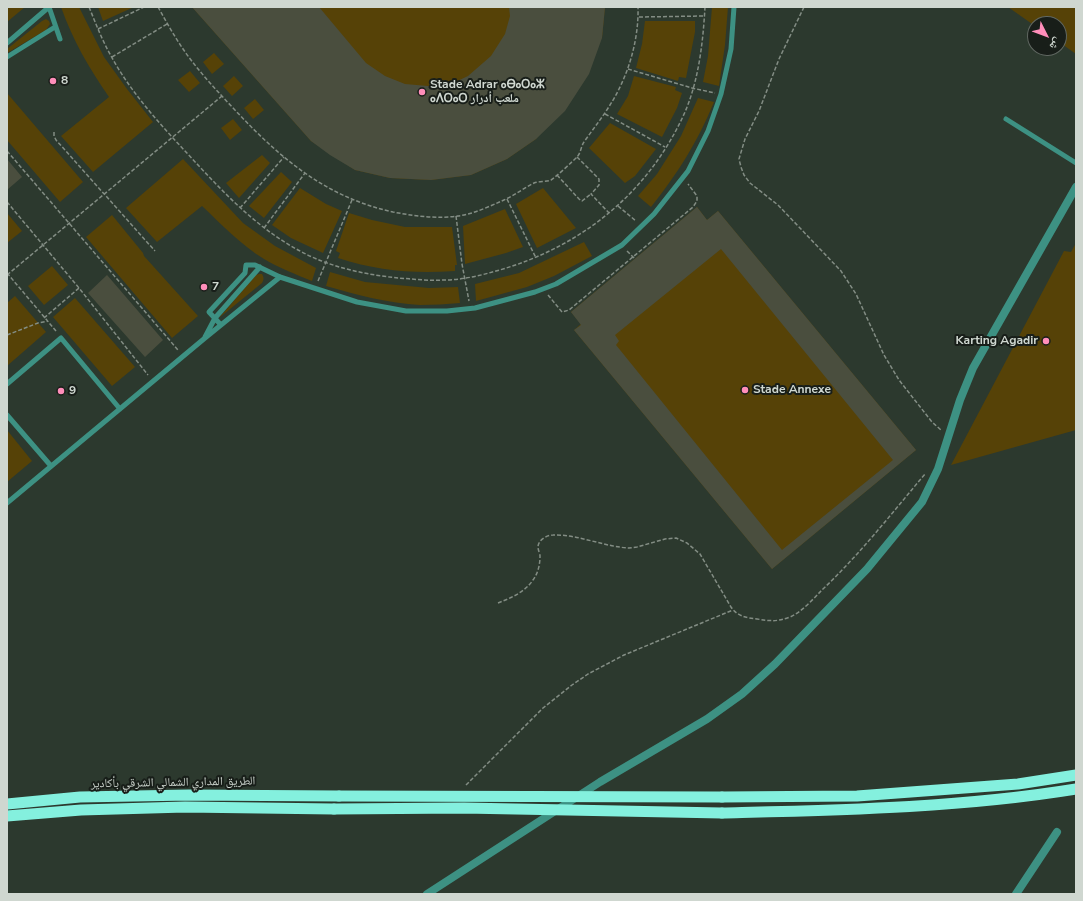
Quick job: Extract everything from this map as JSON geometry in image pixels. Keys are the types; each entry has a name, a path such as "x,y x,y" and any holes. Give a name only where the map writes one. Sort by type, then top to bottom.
{"highway":[{"name":"الطريق المداري الشمالي الشرقي بأكادير","path":"7,804 80,797 189,795 722,797 857,796 1005,785 1076,775"},
{"name":"الطريق المداري الشمالي الشرقي بأكادير","path":"7,816 81,810 185,807 334,809 464,808 722,813 859,810 1021,797 1076,789"}],"street":[{"path":"426,894 600,782 707,719 742,694 760,679 867,570 922,502 938,470 960,400 973,368 1073,200 1076,187"},
{"path":"1016,894 1057,832"}],"lane":[{"path":"7,43 49,7 60,39"},
{"path":"221,325 209,312 245,273 246,265 255,265 280,278 357,302 406,311 447,311 508,300 544,289 582,270 622,245 654,214 688,170 708,131 721,94 731,49 734,7"},
{"path":"7,57 55,27"},
{"path":"1006,119 1076,163"},
{"path":"205,338 215,318 260,267"},
{"path":"7,503 183,356 280,278"},
{"path":"7,384 61,338 120,409"},
{"path":"7,415 51,466"}],"path":[{"path":"89,7 112,58 127,82 172,137 222,191 252,219 283,242 312,257 326,262 371,275 430,280 464,278 521,264 559,247 596,224 618,206 630,194 662,153 685,112 697,74 706,7"},
{"path":"98,29 144,7"},
{"path":"158,7 167,24 190,59 222,96 284,157 331,190 352,200 376,208 404,214 424,216 460,216 489,207 535,183 549,180 557,175 577,157 583,142 605,114 628,69 638,17 638,7"},
{"path":"804,7 779,59 759,111 745,138 739,159 741,167 750,183 778,205 841,271 856,294 884,355 899,380 932,422 949,436"},
{"path":"638,17 705,16"},
{"path":"112,58 167,24"},
{"path":"628,69 692,88 721,94"},
{"path":"61,338 7,274 222,96"},
{"path":"605,114 665,147"},
{"path":"54,132 56,140 155,251"},
{"path":"7,151 68,224 183,356"},
{"path":"240,208 284,157"},
{"path":"557,175 579,200 584,200 591,194 600,183 577,157"},
{"path":"264,228 305,173"},
{"path":"544,289 561,310 565,312 569,310 634,258 696,204 698,196 683,178"},
{"path":"591,194 610,213"},
{"path":"506,199 536,258"},
{"path":"315,289 352,200"},
{"path":"7,202 154,381"},
{"path":"618,206 642,226"},
{"path":"456,216 464,278 470,308"},
{"path":"44,318 79,288"},
{"path":"7,335 38,323 48,321"},
{"path":"498,603 516,595 533,580 537,574 540,562 538,547 543,539 550,535 562,535 629,548 644,546 665,539 676,538 692,546 700,554 733,610 739,615 747,618 777,622 792,617 806,606 852,561 926,472"},
{"path":"463,788 543,708 572,684 624,655 733,610"}],"shaded area":[{"path":"7,7 25,7 7,22"},
{"path":"61,7 79,7 104,57 153,122 93,172 61,136 109,97 82,54"},
{"path":"98,7 134,7 103,21"},
{"name":"Stade Adrar ⴰⴱⴰⵔⴰⵣ ⴰⴷⵔⴰⵔ ملعب أدرار","path":"192,7 605,7 602,38 536,139 507,159 471,175 431,180 390,178 355,170 311,141"},
{"path":"712,7 728,7 725,45 719,86 703,82 708,56"},
{"path":"1008,7 1076,7 1076,54 1067,48 1067,16 1027,16 1027,20"},
{"path":"46,19 50,24 46,30 7,53 7,49"},
{"path":"645,21 695,21 695,32 686,78 679,77 678,81 636,68 642,44"},
{"path":"214,53 224,64 212,74 203,62"},
{"path":"190,71 200,83 189,92 178,80"},
{"path":"234,76 243,86 232,96 223,86"},
{"path":"634,76 676,87 675,90 682,93 677,108 662,137 617,114 628,96"},
{"path":"7,93 83,182 60,202 7,140"},
{"path":"698,98 714,102 701,131 686,157 670,182 651,207 638,196 657,174 681,136"},
{"path":"255,99 264,110 253,119 244,108"},
{"path":"233,119 242,130 230,140 221,128"},
{"path":"610,123 656,149 635,176 625,183 589,148"},
{"path":"262,155 270,163 239,198 226,183"},
{"path":"183,159 243,223 275,246 316,268 312,281 287,271 264,259 247,247 202,206 157,242 126,208"},
{"path":"281,172 292,182 264,218 249,206"},
{"path":"300,188 326,204 342,211 323,253 291,238 272,225"},
{"path":"543,188 576,228 537,248 516,204"},
{"name":"Stade Annexe","path":"697,207 707,220 718,211 916,450 772,569 574,330 581,324 571,312"},
{"path":"505,209 523,247 465,264 463,226"},
{"path":"7,213 22,231 7,243"},
{"path":"349,213 372,220 405,227 452,227 457,265 455,265 455,271 411,272 382,269 338,258 340,253 336,251"},
{"path":"112,215 144,256 198,316 172,338 86,237"},
{"path":"584,242 592,256 554,276 527,287 476,301 475,284 519,273"},
{"name":"Karting Agadir","path":"1076,243 1076,430 951,465 1064,251 1071,252"},
{"path":"52,266 68,285 44,305 28,286"},
{"path":"330,272 365,282 429,288 458,287 460,303 420,305 361,295 326,286"},
{"path":"262,274 263,277 262,283 219,318 256,275"},
{"path":"15,296 46,332 7,366 7,303"},
{"path":"75,298 135,367 112,386 53,317"},
{"path":"7,430 32,461 7,482"}],"building":[{"name":"Stade Adrar ⴰⴱⴰⵔⴰⵣ ⴰⴷⵔⴰⵔ ملعب أدرار","path":"192,7 319,7 366,63 385,76 405,84 428,86 449,85 468,76 491,56 505,34 510,16 509,7 605,7 602,38 589,74 565,111 536,139 507,159 471,175 431,180 390,178 355,170 330,155 311,141"},
{"path":"7,159 22,177 7,190"},
{"path":"697,207 707,220 718,211 916,450 772,569 574,330 581,325 571,312","holes":["721,249 893,460 782,550 616,345 619,341 615,335"]},
{"path":"107,275 163,340 145,357 88,293"}],"place":[{"name":"8","path":"53,81"},
{"name":"Stade Adrar ⴰⴱⴰⵔⴰⵣ ⴰⴷⵔⴰⵔ ملعب أدرار","path":"422,92"},
{"name":"7","path":"204,287"},
{"name":"Karting Agadir","path":"1046,341"},
{"name":"Stade Annexe","path":"745,390"},
{"name":"9","path":"61,391"}]}
